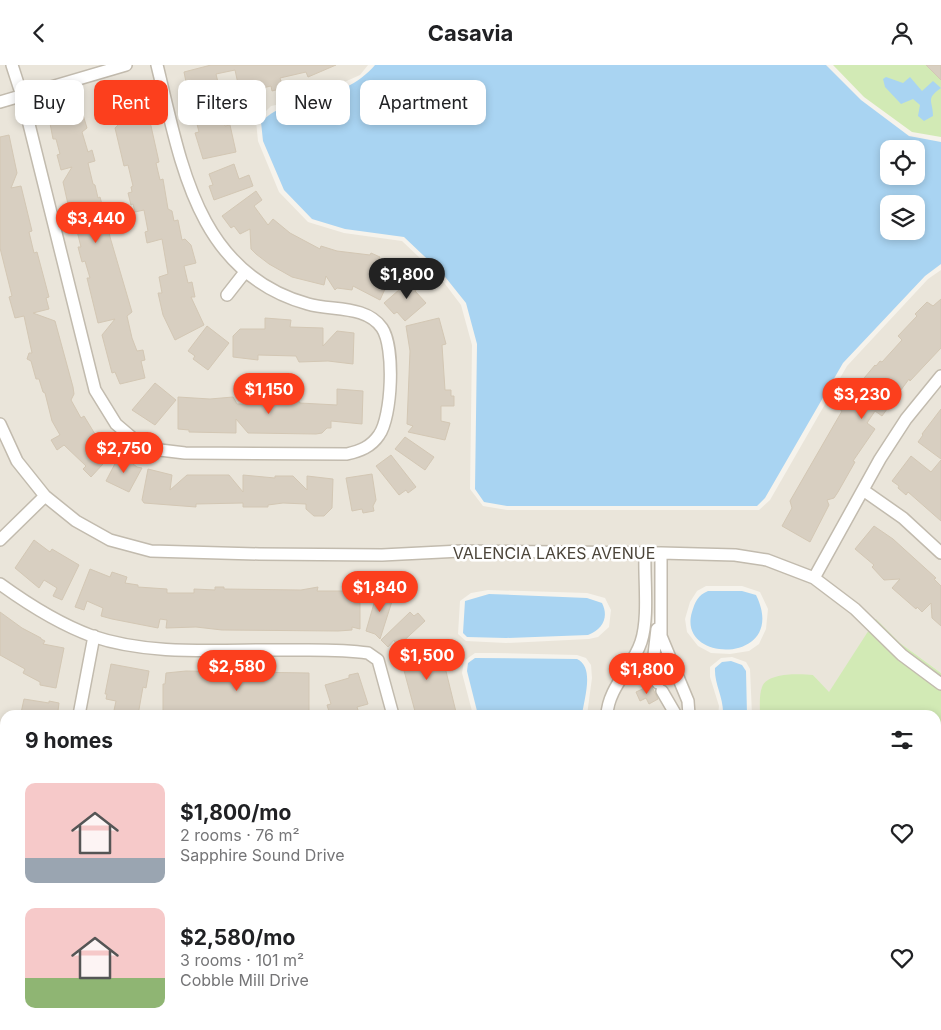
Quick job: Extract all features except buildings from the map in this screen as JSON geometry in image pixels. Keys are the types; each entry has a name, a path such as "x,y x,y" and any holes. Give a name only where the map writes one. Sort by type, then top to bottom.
{"street":[{"path":"12,65 17,80"},
{"path":"76,80 126,65"},
{"path":"29,125 95,390 116,424 136,441 171,452 347,454 367,447 380,434 385,424 388,410 388,345 382,327 358,313 318,306 290,297 246,272 223,250 203,219 188,185 157,65"},
{"path":"0,102 15,98"},
{"path":"227,295 246,272"},
{"path":"814,578 863,490 906,419 941,376"},
{"name":"VALENCIA LAKES AVENUE","path":"0,424 17,461 46,496 76,521 110,540 151,551 278,555 382,555 461,551 661,553 735,555 767,559 814,578 856,609 902,655 941,684"},
{"path":"863,490 904,519 941,553"},
{"path":"0,540 46,496"},
{"path":"661,553 661,636 688,701 689,710"},
{"path":"608,710 612,695 641,642 644,623 645,554"},
{"path":"0,584 27,604 64,624 94,636 135,645 170,649 368,653 378,660 393,710"},
{"path":"660,611 652,672 673,710"},
{"path":"80,710 94,636"}],"shaded area":[{"path":"0,65 368,65 360,75 349,80 276,80 276,105 271,106 266,111 266,80 178,80 178,125 256,125 258,141 279,192 308,222 344,233 402,241 439,276 461,305 472,345 470,489 483,506 507,510 759,510 770,500 847,366 928,279 941,270 941,673 900,643 876,620 829,693 813,675 792,675 762,687 760,710 752,710 750,669 746,662 732,657 721,658 710,667 710,677 719,710 694,710 694,699 672,650 662,655 682,702 682,710 679,710 658,671 666,607 655,605 646,672 666,710 614,710 618,697 644,649 634,644 606,693 602,710 588,710 592,678 591,665 586,658 577,655 475,653 464,661 462,673 472,710 0,710","holes":["706,586 742,586 760,592 768,609 766,629 759,644 749,651 730,654 711,653 698,646 687,632 685,619 690,602 697,591","488,590 587,593 605,598 611,610 609,627 598,637 506,643 466,641 458,634 460,601 471,593"]}],"green space":[{"path":"833,65 941,65 941,137 912,132 864,97"},
{"path":"876,619 900,643 941,673 941,710 760,710 762,687 765,682 777,676 793,674 813,675 829,692"}],"water":[{"path":"375,65 826,65 861,100 909,136 941,142 941,264 925,276 843,363 765,498 757,506 507,506 484,502 475,489 477,344 466,303 442,273 404,237 345,229 312,219 284,190 263,141 261,125 266,125 266,118 276,111 276,125 350,125 350,86"},
{"path":"886,77 903,83 910,77 922,91 933,81 941,88 931,98 933,116 924,121 918,116 920,105 913,99 901,104 885,87 883,79"},
{"path":"708,591 742,591 756,595 762,618 758,634 746,645 731,649 714,648 700,641 692,629 692,612 697,599"},
{"path":"489,594 587,598 602,603 605,618 598,629 588,635 506,638 467,637 463,633 465,601"},
{"path":"475,658 577,659 586,669 587,676 583,710 477,710 467,671 468,663"},
{"path":"731,661 742,665 746,671 747,710 723,710 715,674 715,668 722,662"}]}
